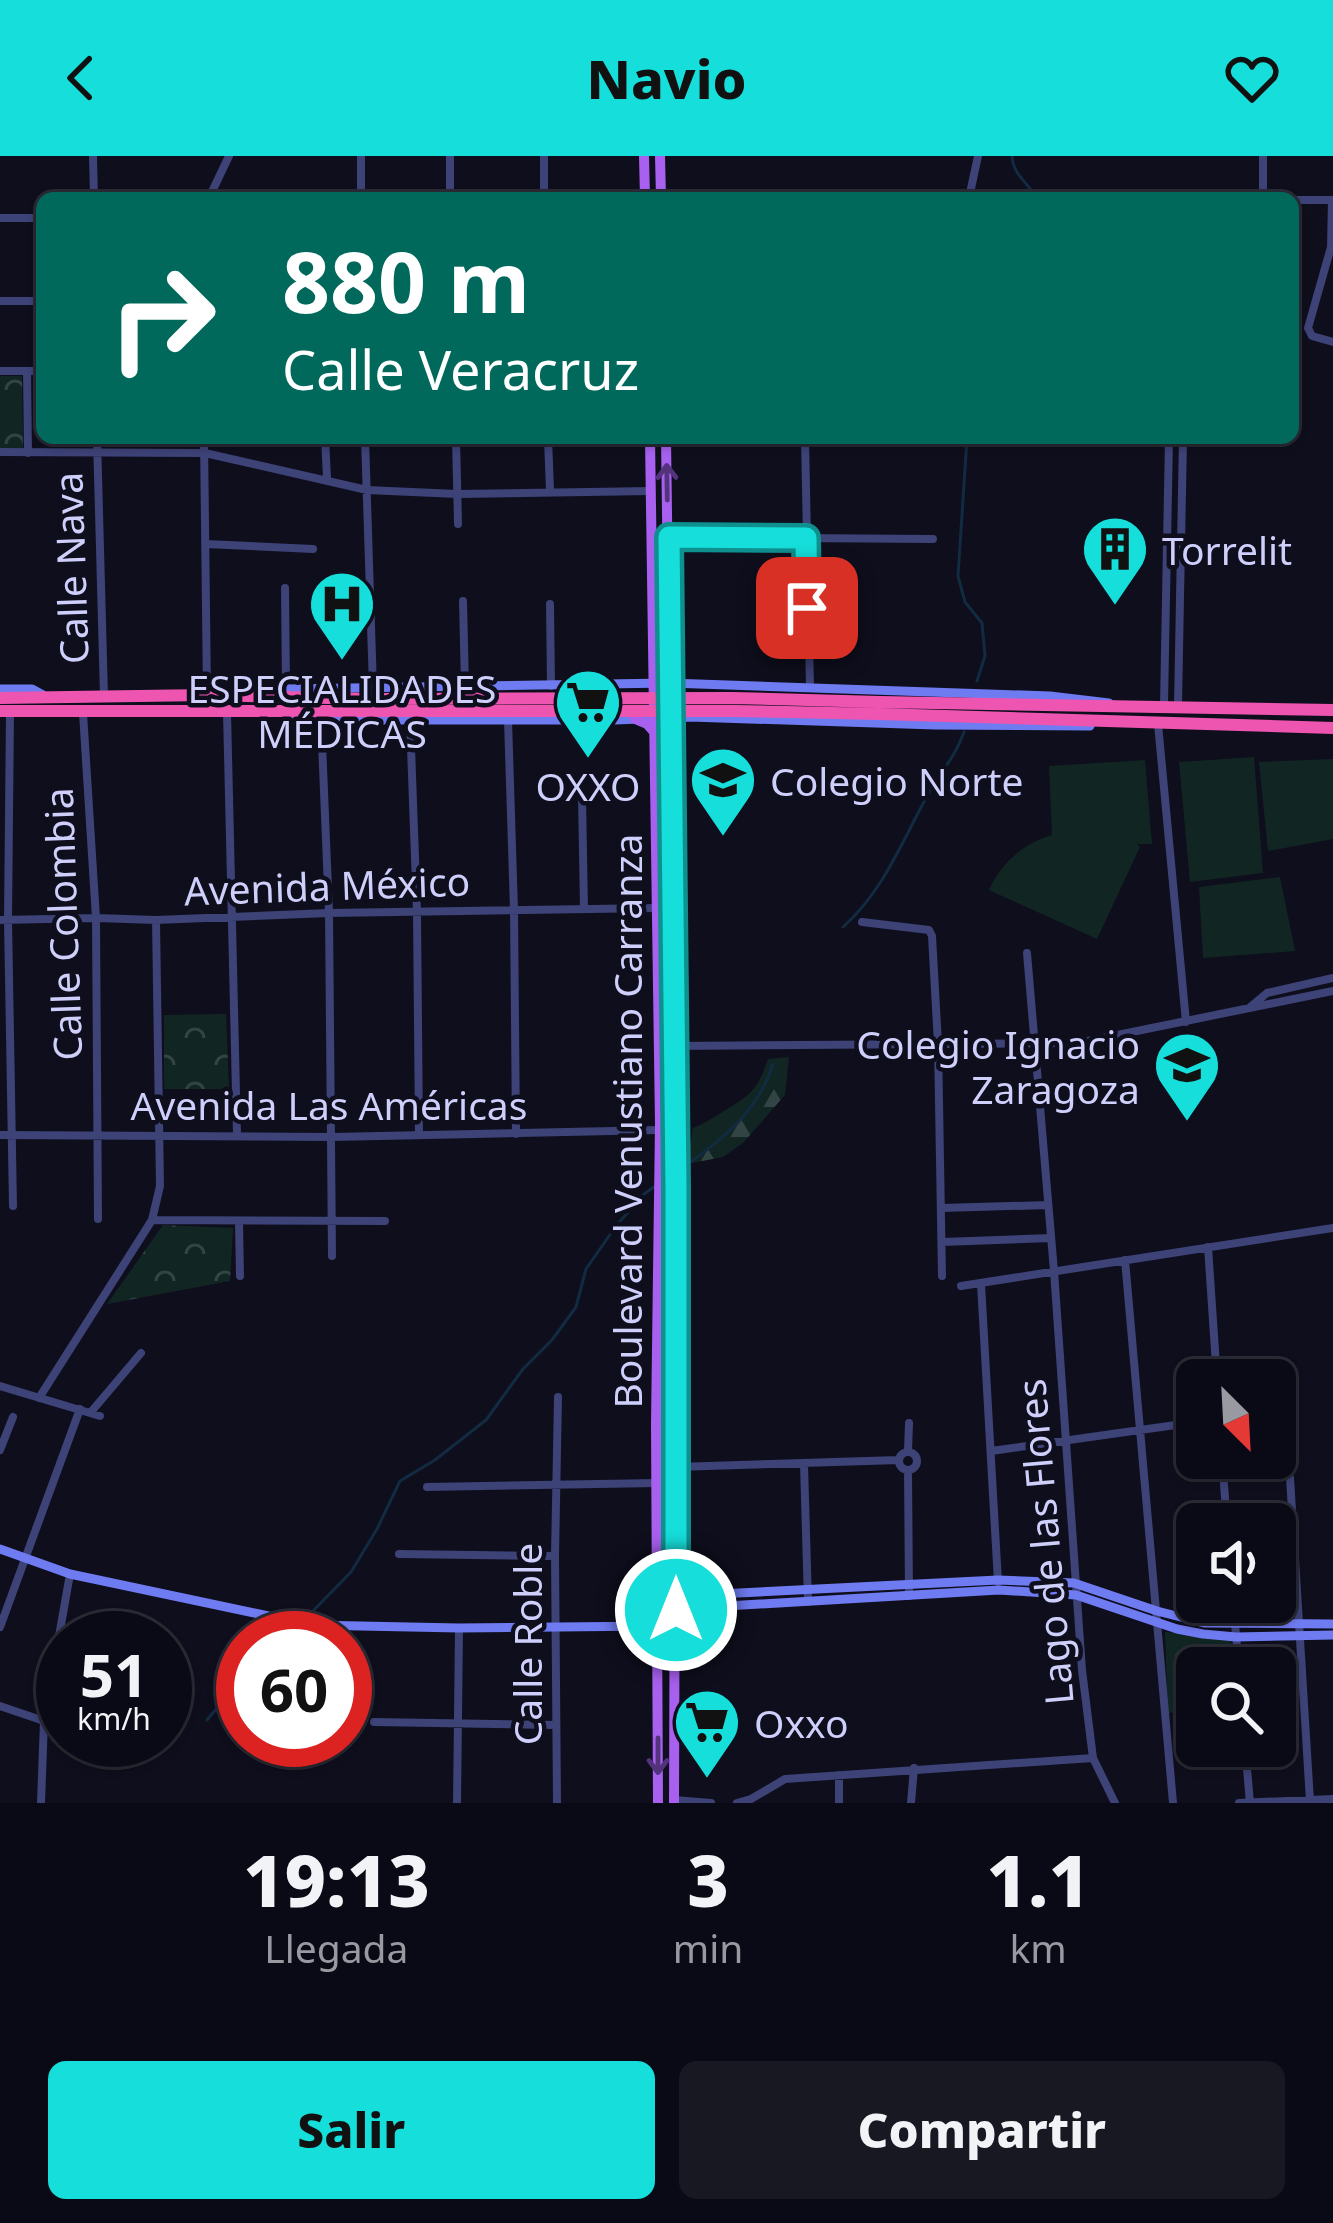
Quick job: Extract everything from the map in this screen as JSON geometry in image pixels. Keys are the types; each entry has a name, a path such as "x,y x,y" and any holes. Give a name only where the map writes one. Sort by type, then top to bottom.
{"highway":[{"path":"2,709 47,698 244,695 735,710 1171,705 1333,710"},
{"path":"2,709 287,712 372,699"},
{"path":"1171,705 1249,726"},
{"path":"879,708 1333,728"}],"main road":[{"path":"644,156 645,192"},
{"path":"660,156 661,192"},
{"name":"Boulevard Venustiano Carranza","path":"650,444 659,1130 658,1803"},
{"name":"Boulevard Venustiano Carranza","path":"666,444 676,1164 674,1802"},
{"path":"635,719 655,733"}],"street":[{"path":"93,156 94,192"},
{"path":"212,192 230,156"},
{"path":"361,156 361,192"},
{"path":"450,156 450,192"},
{"path":"544,156 544,192"},
{"path":"970,192 978,156"},
{"path":"1263,156 1263,192"},
{"path":"1299,200 1333,200 1331,248 1308,328 1312,336 1333,342"},
{"path":"0,218 36,218"},
{"path":"0,301 36,301"},
{"path":"0,371 36,371"},
{"path":"27,371 28,453"},
{"name":"Calle Nava","path":"97,444 104,696"},
{"path":"204,444 207,695"},
{"path":"325,444 327,479"},
{"path":"365,444 372,699"},
{"path":"456,444 458,524"},
{"path":"548,444 550,491"},
{"path":"805,444 809,688"},
{"path":"1169,444 1171,705"},
{"path":"1171,705 1183,444"},
{"path":"0,452 205,453 367,490 457,494 651,491"},
{"path":"669,537 933,539"},
{"path":"206,544 313,549"},
{"path":"285,588 286,689"},
{"path":"463,601 465,687"},
{"path":"550,604 550,686"},
{"path":"692,717 682,708 680,697 693,683"},
{"path":"244,695 286,689 372,699 465,687 693,683 1050,696 1114,705"},
{"path":"615,720 637,714 644,705 642,694 632,685"},
{"path":"0,688 32,689 47,698"},
{"path":"2,709 13,1206"},
{"name":"Calle Colombia","path":"83,712 96,918 98,1219"},
{"path":"227,712 237,1135"},
{"path":"287,712 321,718 410,720 692,717 1071,727 1127,721"},
{"path":"321,718 329,913 332,1256"},
{"path":"410,720 419,1135"},
{"path":"508,720 516,1134"},
{"path":"1158,722 1186,1022"},
{"path":"583,796 584,909"},
{"name":"Avenida México","path":"4,920 656,908"},
{"path":"39,1398 152,1220 160,1186 155,920"},
{"path":"862,922 928,930 932,936 942,1276"},
{"name":"Lago de las Flores","path":"1027,952 1075,1589 1094,1758 1115,1803"},
{"path":"1248,1009 1268,993 1333,978"},
{"path":"674,1046 1078,1043 1333,991"},
{"name":"Avenida Las Américas","path":"0,1135 332,1138 659,1130"},
{"path":"941,1208 1048,1205"},
{"path":"152,1220 385,1221"},
{"path":"239,1222 240,1276"},
{"path":"961,1286 1333,1228"},
{"path":"942,1242 1051,1238"},
{"path":"1208,1247 1215,1359"},
{"path":"1125,1260 1173,1803"},
{"path":"981,1284 999,1585"},
{"path":"0,1386 95,1414 141,1353"},
{"name":"Calle Roble","path":"556,1803 559,1397"},
{"path":"0,1627 80,1409"},
{"path":"0,1450 13,1417"},
{"path":"908,1451 909,1424"},
{"path":"991,1451 1176,1425"},
{"path":"908,1451 918,1459 908,1470 899,1460 908,1451"},
{"path":"675,1467 899,1460"},
{"path":"804,1464 808,1596"},
{"path":"908,1470 909,1596"},
{"path":"1290,1479 1310,1801"},
{"path":"427,1487 658,1484"},
{"path":"0,1549 70,1574 311,1625 657,1626 675,1603"},
{"path":"398,1554 555,1556"},
{"path":"63,1611 70,1574"},
{"path":"808,1596 910,1583 1075,1589 1203,1634 1333,1624"},
{"path":"657,1598 675,1603 909,1596 999,1585"},
{"path":"1234,1623 1236,1647"},
{"path":"457,1803 459,1628"},
{"path":"1300,1630 1333,1635"},
{"path":"0,1706 36,1718"},
{"path":"374,1722 556,1725"},
{"path":"737,1803 753,1801 785,1779 1094,1758"},
{"path":"41,1803 42,1767"},
{"path":"1247,1767 1250,1803"},
{"path":"911,1803 914,1768"},
{"path":"839,1774 839,1803"},
{"path":"1239,1803 1333,1799"},
{"path":"674,1802 711,1803"}],"green space":[{"path":"0,376 22,376 23,449 0,449"},
{"path":"1254,757 1263,873 1190,882 1179,762"},
{"path":"1333,759 1333,839 1268,851 1259,762"},
{"path":"1145,760 1152,844 1137,844 1140,847 1097,939 989,890 1014,855 1052,835 1049,766"},
{"path":"1280,877 1295,951 1203,958 1199,887"},
{"path":"226,1014 229,1089 164,1089 164,1015"},
{"path":"789,1057 785,1095 744,1142 723,1157 687,1164 693,1128 751,1092 768,1059"},
{"path":"163,1225 233,1228 230,1281 107,1304"},
{"path":"1165,1632 1231,1638 1232,1647 1176,1647 1176,1712 1168,1713"}],"waterway":[{"path":"1012,156 1032,192"},
{"path":"967,444 958,576 965,602 982,623 985,656 977,681"},
{"path":"843,927 880,882 964,732"},
{"path":"682,1168 748,1111 773,1064"},
{"path":"313,1611 351,1572 400,1481 486,1420 523,1369 552,1340 576,1307 586,1269 616,1226 654,1187"},
{"path":"207,1720 216,1709"}],"place":[{"name":"Torrelit","path":"1115,608"},
{"name":"ESPECIALIDADES MÉDICAS","path":"342,663"},
{"name":"OXXO","path":"588,761"},
{"name":"Colegio Norte","path":"723,839"},
{"name":"Colegio Ignacio Zaragoza","path":"1187,1124"},
{"name":"Oxxo","path":"707,1781"}],"route":[{"path":"676,1610 669,537 806,538 807,608"}]}
